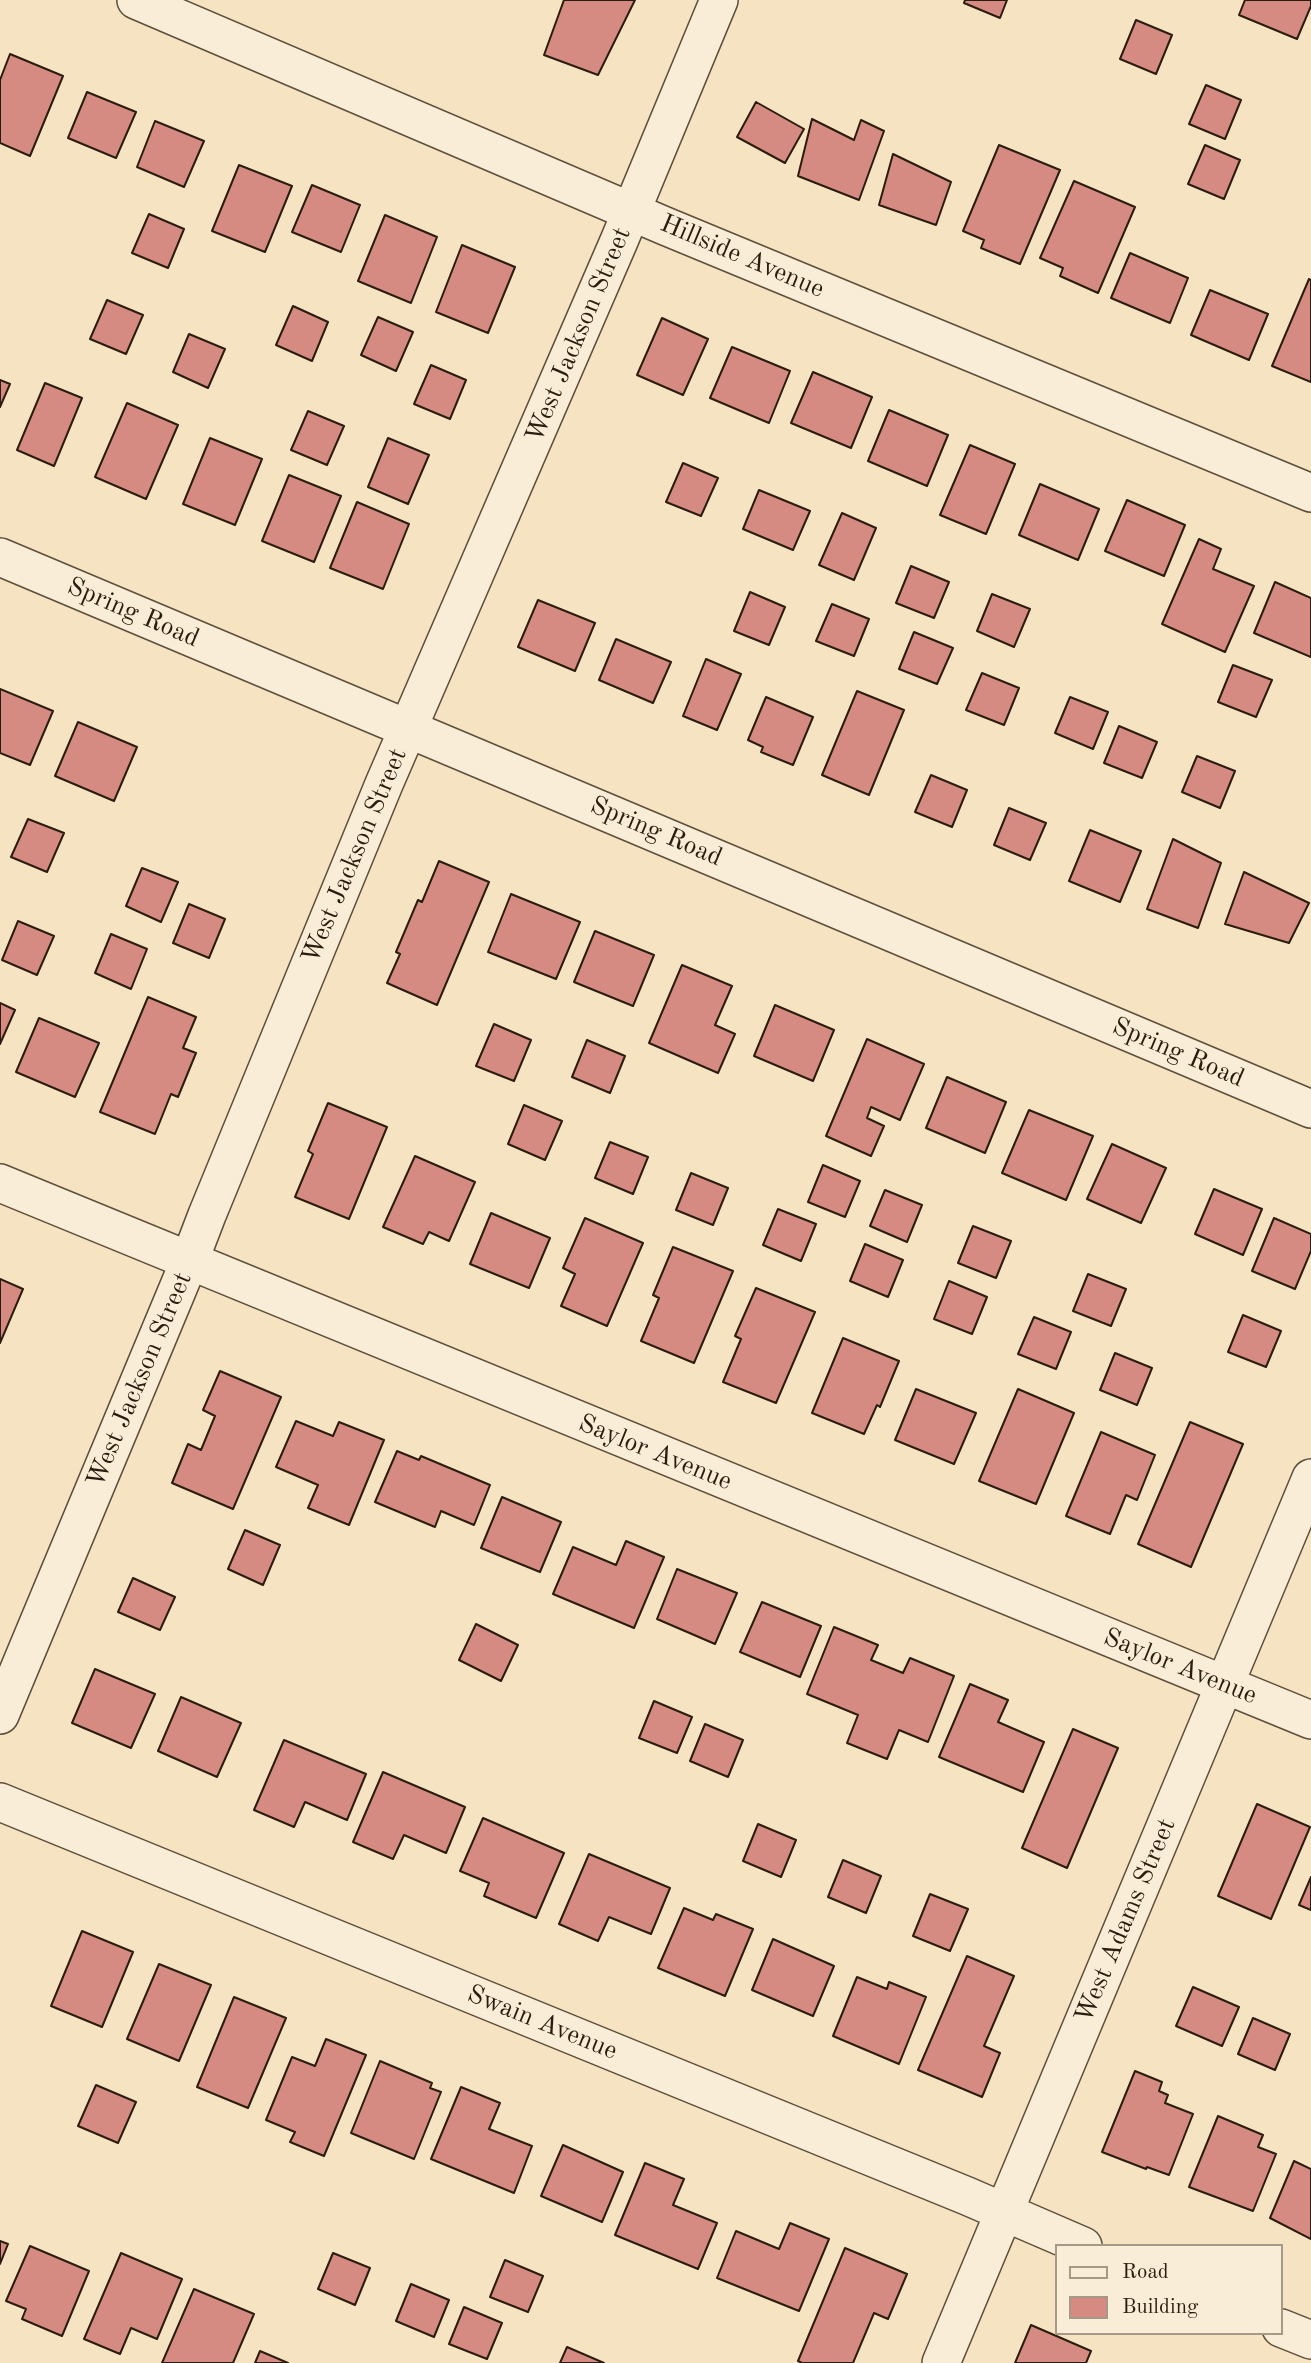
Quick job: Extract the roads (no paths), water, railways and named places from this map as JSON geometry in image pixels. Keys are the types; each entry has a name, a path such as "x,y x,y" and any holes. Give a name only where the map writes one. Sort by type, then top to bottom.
{"street":[{"name":"Hillside Avenue","path":"136,0 632,212 1311,494"},
{"name":"West Jackson Street","path":"0,1715 189,1262 305,975 409,727 632,212 719,0"},
{"name":"Spring Road","path":"0,557 1311,1109"},
{"name":"Saylor Avenue","path":"0,1183 1311,1720"},
{"name":"West Adams Street","path":"941,2363 1311,1478"},
{"name":"Swain Avenue","path":"0,1802 1078,2244"},
{"path":"1283,2329 1311,2340"}]}
